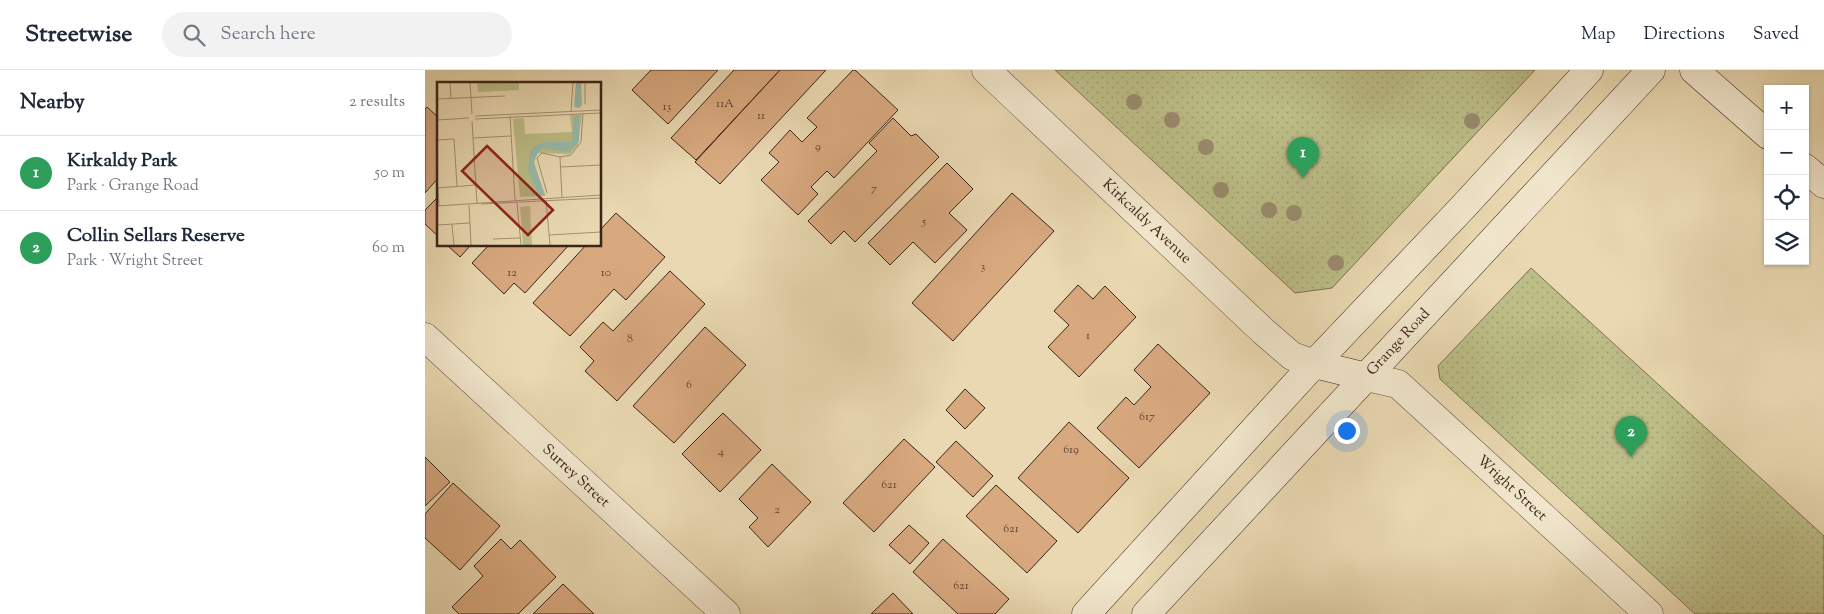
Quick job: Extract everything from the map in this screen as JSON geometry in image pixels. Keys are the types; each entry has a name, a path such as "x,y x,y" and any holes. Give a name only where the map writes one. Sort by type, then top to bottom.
{"main road":[{"name":"Kirkcaldy Avenue","path":"986,70 1263,331 1293,356 1314,364 1367,377"},
{"path":"1086,614 1314,364 1589,70"},
{"name":"Grange Road","path":"1146,614 1651,70"},
{"path":"1693,70 1764,132"},
{"path":"1809,171 1824,184"},
{"name":"Surrey Street","path":"425,337 726,614"},
{"name":"Wright Street","path":"1367,377 1398,384 1649,614"}],"green space":[{"path":"1055,70 1535,70 1332,288 1295,293"},
{"path":"1531,268 1824,536 1824,614 1695,614 1440,379 1438,366"}],"building":[{"path":"651,70 718,70 668,124 632,90"},
{"path":"734,70 780,70 696,160 671,138"},
{"path":"780,70 826,70 720,184 695,162"},
{"path":"853,70 898,110 834,178 827,171 811,187 818,194 798,215 761,180 779,162 769,153 790,130 802,142 817,127 807,118"},
{"path":"427,107 437,116 437,179 425,193 425,109"},
{"path":"893,118 911,136 916,134 939,157 855,242 844,231 831,244 808,221 877,151 869,143"},
{"path":"947,163 973,189 949,213 967,230 935,263 913,242 890,265 868,243"},
{"path":"1012,193 1054,231 953,341 912,303"},
{"path":"437,198 437,235 425,224 425,210"},
{"path":"616,213 665,257 626,300 614,289 570,336 533,303 585,246 601,246 601,229"},
{"path":"448,246 470,246 460,257"},
{"path":"488,246 568,246 525,293 514,283 504,294 472,263"},
{"path":"670,271 705,304 617,401 585,371 594,361 580,347 603,322 613,331"},
{"path":"1078,285 1093,299 1105,286 1136,317 1079,377 1048,347 1069,325 1054,311"},
{"path":"705,327 746,365 674,443 633,406"},
{"path":"1158,344 1210,393 1139,468 1097,428 1126,397 1134,405 1151,387 1134,370"},
{"path":"965,389 985,408 965,429 946,410"},
{"path":"723,413 761,450 720,492 682,454"},
{"path":"1069,422 1129,478 1078,533 1018,478"},
{"path":"904,439 935,467 874,532 843,503"},
{"path":"956,441 993,476 973,497 936,462"},
{"path":"425,457 450,482 425,506"},
{"path":"772,464 811,502 768,547 749,527 758,518 739,499"},
{"path":"453,483 500,526 460,570 425,538 425,514"},
{"path":"996,485 1057,541 1027,573 966,516"},
{"path":"909,525 929,543 910,564 889,545"},
{"path":"501,539 511,549 520,540 556,577 518,614 459,614 452,607 483,576 474,566"},
{"path":"943,539 1009,599 995,614 958,614 913,572"},
{"path":"563,584 594,614 533,614"},
{"path":"893,593 913,614 871,614"}],"place":[{"name":"Kirkaldy Park","path":"1303,178"},
{"name":"Collin Sellars Reserve","path":"1631,457"}]}
